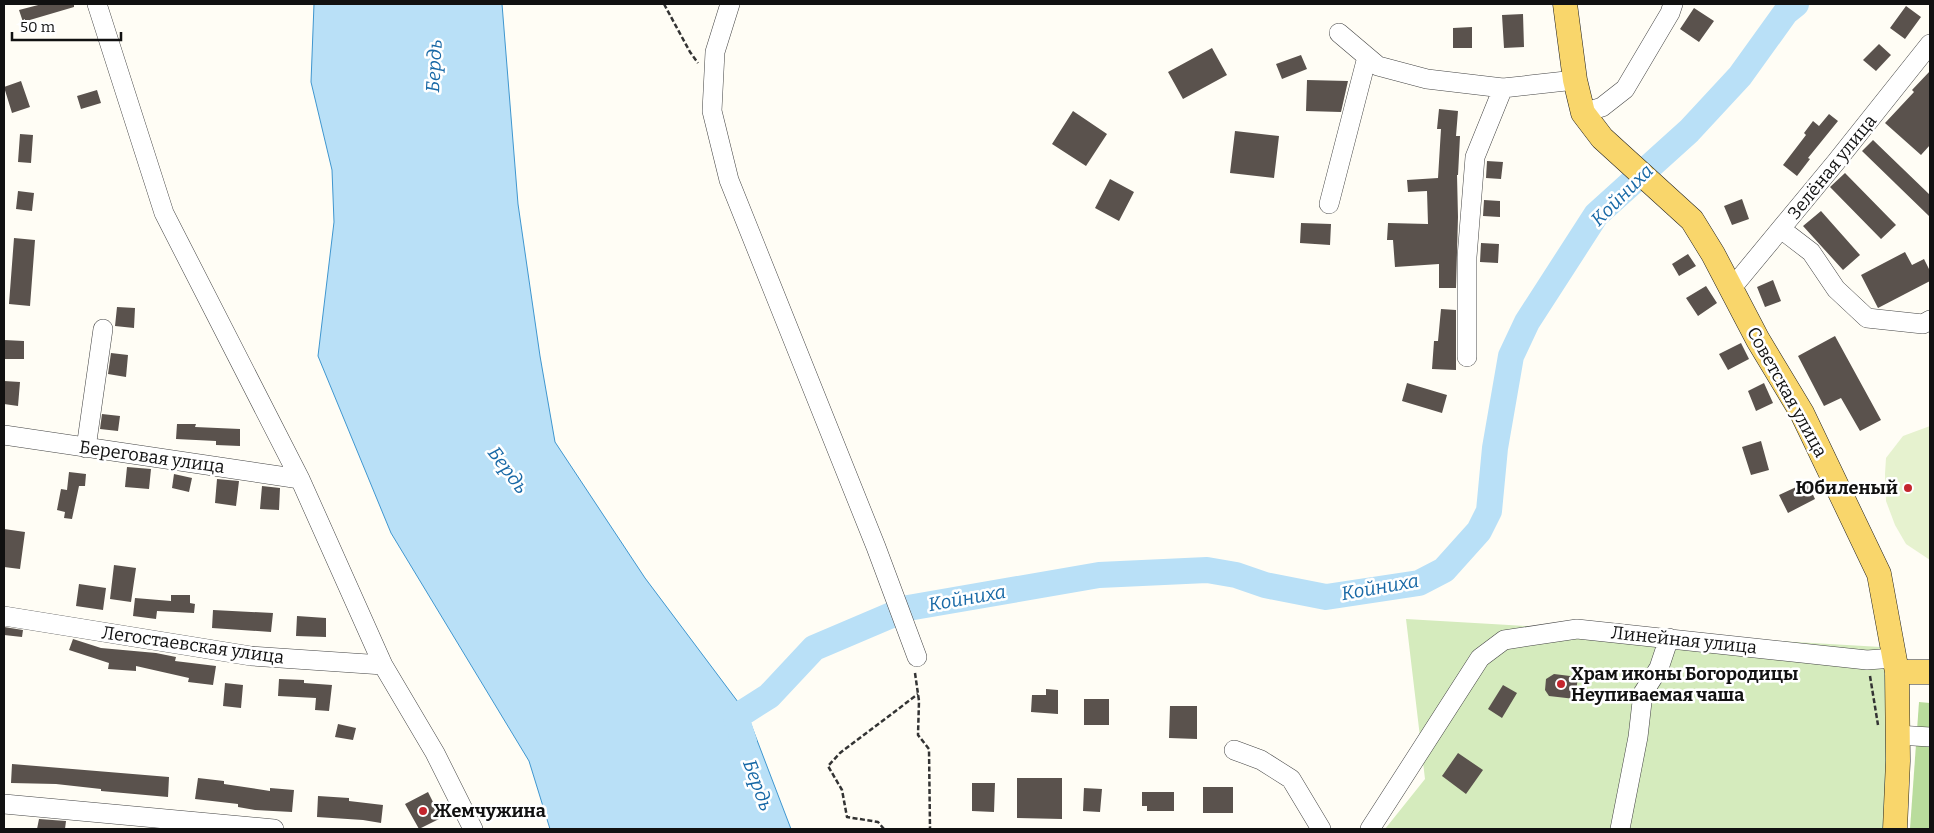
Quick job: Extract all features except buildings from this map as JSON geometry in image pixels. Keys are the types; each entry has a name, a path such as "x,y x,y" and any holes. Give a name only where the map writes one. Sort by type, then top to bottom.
{"main road":[{"name":"Советская улица","path":"1565,4 1575,80 1583,113 1602,138 1692,220 1758,340 1802,413 1878,574 1895,665 1887,730 1895,829"},
{"name":"Линейная улица","path":"1895,665 1930,672"}],"street":[{"path":"97,4 164,213 300,480 383,665 435,752 473,829"},
{"path":"730,4 715,52 712,111 729,180 876,547 917,657"},
{"path":"1583,113 1602,106 1625,89 1670,14 1673,4"},
{"path":"1339,33 1378,66 1427,79 1503,88 1575,80"},
{"name":"Зелёная улица","path":"1731,289 1782,229 1930,44"},
{"path":"1329,204 1367,57"},
{"path":"1467,357 1468,257 1475,157 1503,88"},
{"path":"1782,229 1811,252 1836,289 1867,318 1923,324 1930,320"},
{"path":"86,448 103,329"},
{"name":"Береговая улица","path":"4,435 300,480"},
{"name":"Легостаевская улица","path":"4,616 250,656 383,665"},
{"name":"Линейная улица","path":"1370,829 1480,658 1504,640 1577,629 1867,660 1895,665"},
{"path":"1620,829 1638,737 1644,693 1659,668 1669,638"},
{"path":"1887,730 1930,738"},
{"path":"1234,750 1261,760 1291,779 1321,829"},
{"path":"4,804 274,829"}],"path":[{"path":"664,4 690,52 713,83"},
{"path":"917,657 915,673 918,694 918,735 930,749 930,829"},
{"path":"1867,660 1887,730"},
{"path":"884,829 878,822 847,817 842,790 828,766 840,753 918,694"}],"green space":[{"name":"Юбиленый","path":"1930,426 1930,560 1906,544 1895,525 1886,501 1885,474 1886,458 1903,436"},
{"path":"1406,619 1881,647 1890,710 1889,829 1385,829 1425,779"},
{"path":"1919,702 1930,703 1930,829 1910,829"}],"water":[{"name":"Бердь","path":"314,4 502,4 518,204 540,356 555,442 645,578 747,714 791,829 550,829 529,761 391,533 318,356 334,222 332,170 311,82"}],"waterway":[{"name":"Койниха","path":"744,742 736,717 769,696 814,648 908,608 1099,575 1207,570 1236,575 1265,585 1326,597 1419,583 1444,570 1479,531 1489,511 1495,448 1511,356 1527,322 1596,215 1689,131 1740,76 1786,12 1796,4"}],"place":[{"name":"Юбиленый","path":"1908,488"},
{"name":"Храм иконы Богородицы Неупиваемая чаша","path":"1561,684"},
{"name":"Жемчужина","path":"423,811"}]}
